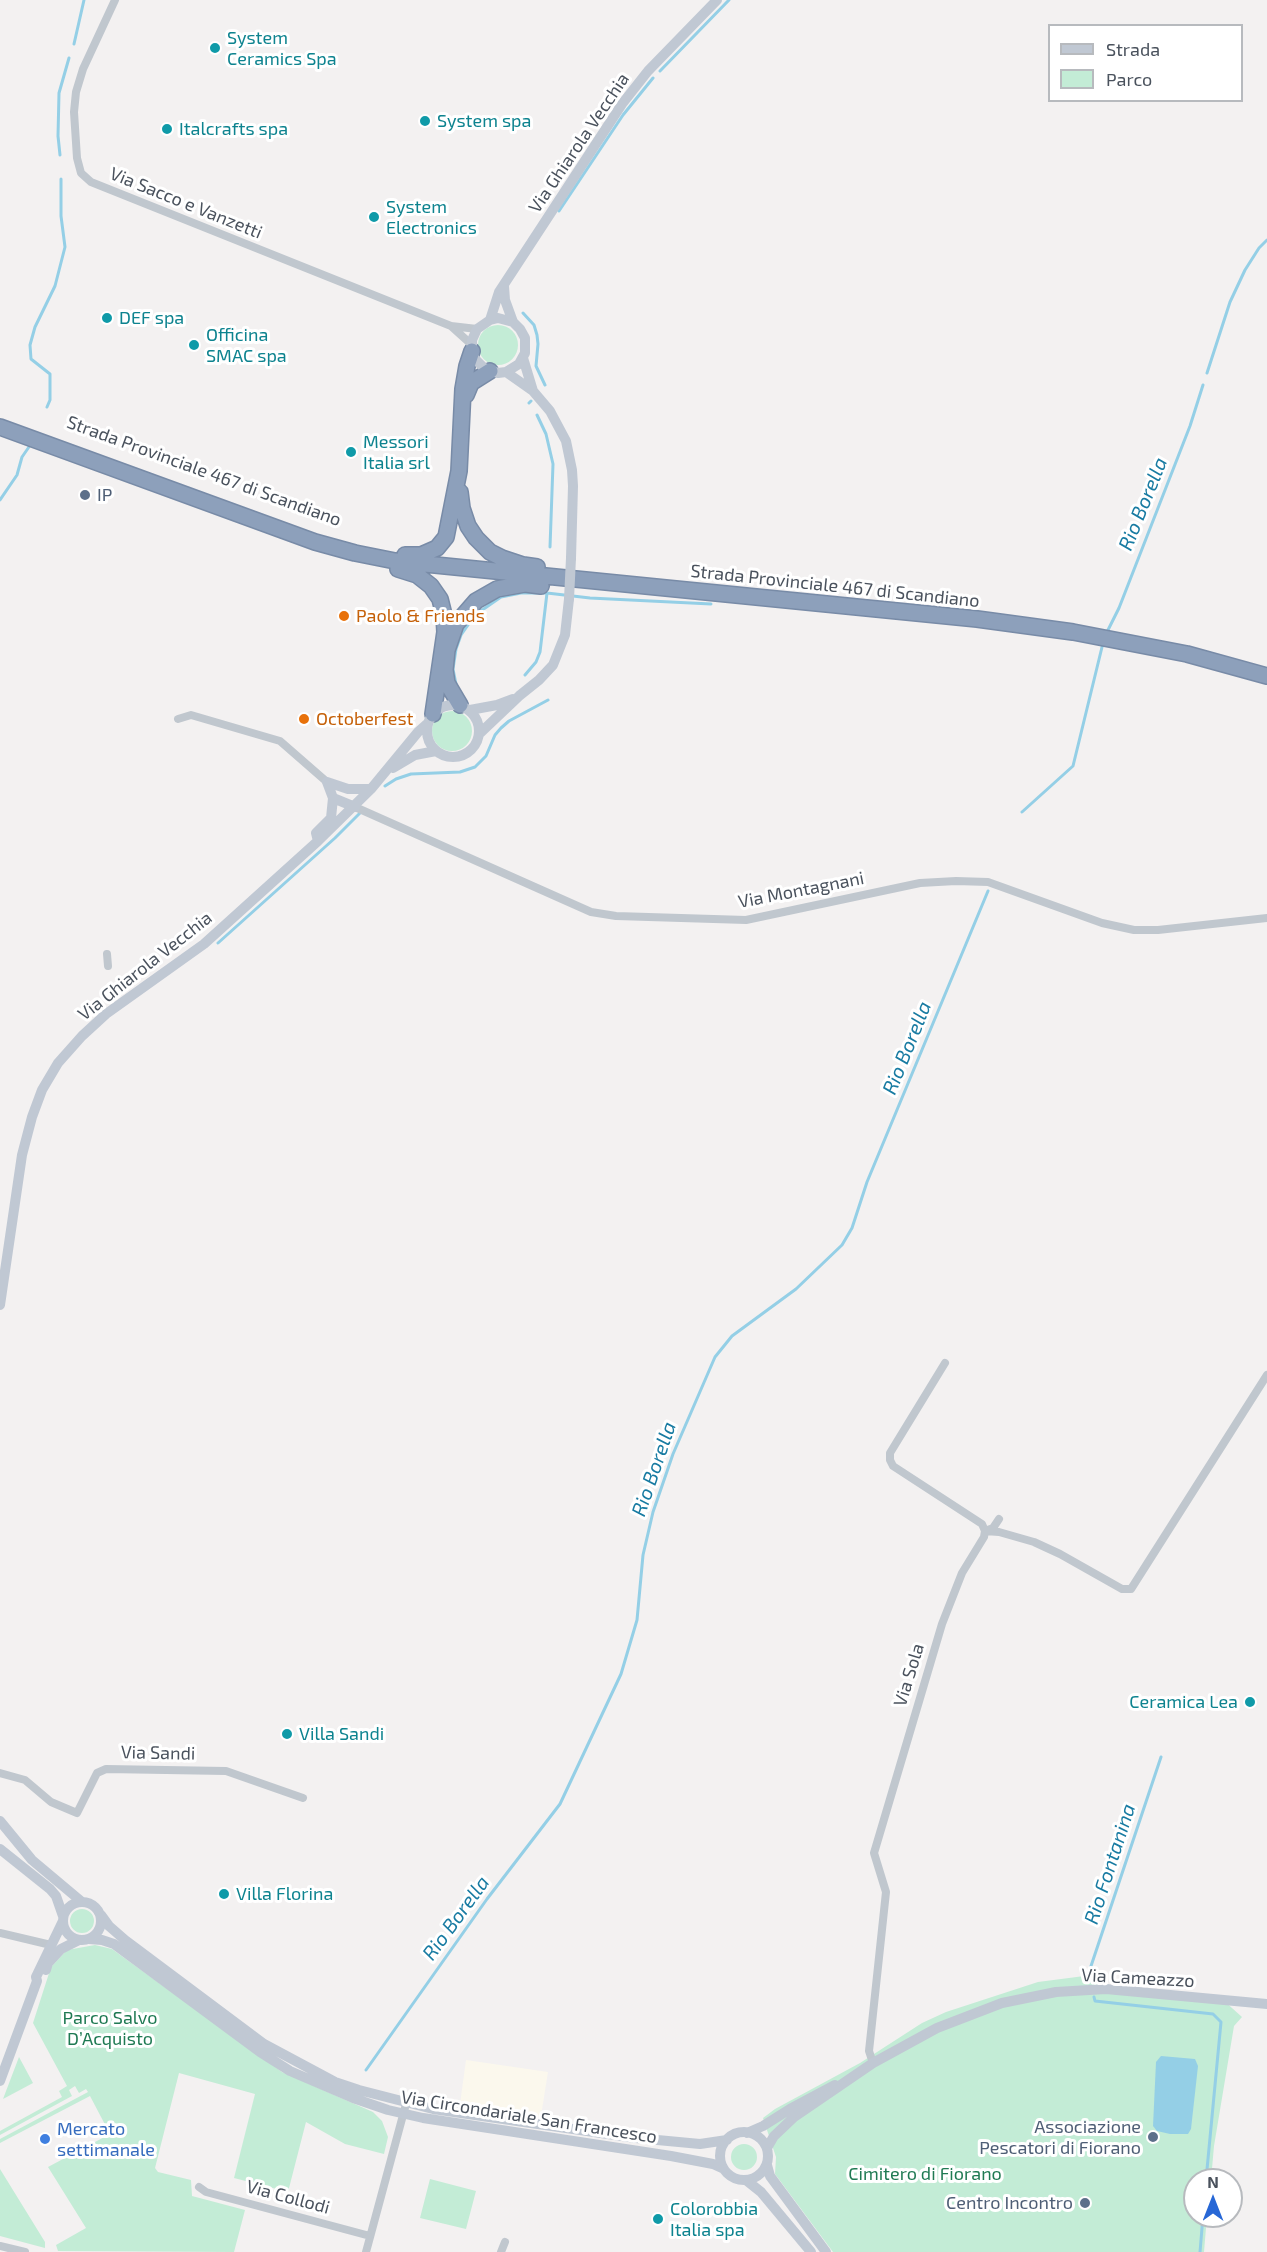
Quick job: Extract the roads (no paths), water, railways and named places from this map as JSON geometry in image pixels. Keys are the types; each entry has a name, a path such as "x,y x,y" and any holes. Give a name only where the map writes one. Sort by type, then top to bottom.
{"highway":[{"path":"293,530 398,555 421,555 437,548 446,537 459,471 463,389 472,348"},
{"path":"464,401 471,383 490,371"},
{"name":"Strada Provinciale 467 di Scandiano","path":"0,416 355,553 395,561 977,619 1073,632 1187,654 1267,676"},
{"name":"Strada Provinciale 467 di Scandiano","path":"0,427 293,530"},
{"path":"459,471 462,508 468,526 490,552 523,565 589,572 676,590"},
{"path":"293,530 302,541 351,558 417,575 431,586 440,599 445,632 430,719"},
{"path":"465,708 447,682 445,670 449,644 456,624 465,612 476,601 497,589 525,585 582,589 676,590"}],"street":[{"name":"Via Sacco e Vanzetti","path":"115,0 82,69 76,92 74,112 77,158 81,173 86,178 108,190 451,326 477,329"},
{"name":"Via Ghiarola Vecchia","path":"490,320 496,300 504,286 622,104 648,71 717,0"},
{"name":"Via Ghiarola Vecchia","path":"504,286 505,300 513,322 525,338 526,348 523,358 533,391"},
{"path":"513,322 498,318 490,320 477,329 472,348 478,363 490,371 506,372 519,364 523,358"},
{"name":"Via Sacco e Vanzetti","path":"451,326 472,348"},
{"name":"Via Ghiarola Vecchia","path":"385,774 415,754 436,751 448,757 462,756 474,747 479,734 553,665 565,635 569,598 573,486 569,454 566,441 550,411 533,391 506,372"},
{"name":"Via Ghiarola Vecchia","path":"0,1305 22,1155 39,1099 58,1063 106,1014 204,944 355,807 418,732 445,706 465,708 497,705 519,696"},
{"path":"465,708 476,718 479,734"},
{"path":"178,719 191,715 280,741 327,782 348,789 371,789"},
{"path":"430,719 428,739 436,751"},
{"path":"318,841 316,832 331,818 333,798 327,782"},
{"path":"348,789 355,807"},
{"path":"333,798 355,807"},
{"name":"Via Montagnani","path":"355,807 591,912 616,916 746,920 920,883 956,881 988,882 1102,923 1134,930 1158,930 1267,918"},
{"path":"107,954 108,966"},
{"path":"945,1363 891,1453 891,1460 893,1466 982,1524 985,1531"},
{"path":"985,1531 999,1532 1034,1542 1122,1589 1131,1589 1267,1375"},
{"path":"985,1531 993,1528 999,1519"},
{"name":"Via Sola","path":"873,2063 869,2051 886,1892 874,1853 942,1624 962,1573 984,1537 985,1531"},
{"name":"Via Sandi","path":"0,1773 25,1780 51,1802 78,1813 97,1773 106,1768 226,1771 303,1798"},
{"path":"0,1781 10,1777"},
{"path":"0,1821 32,1860 82,1902 93,1905 101,1915 100,1929 84,1940 61,1949 48,1963 41,1980 37,1981"},
{"path":"0,1849 50,1889 56,1896 66,1932 84,1940"},
{"path":"0,2081 37,1981 36,1977 63,1918 70,1906 82,1902"},
{"name":"Via Circondariale San Francesco","path":"101,1915 109,1926 125,1940 264,2044 335,2082 405,2109 700,2144 728,2140 736,2134 747,2133"},
{"path":"0,1933 51,1945"},
{"name":"Via Circondariale San Francesco","path":"84,1940 102,1940 114,1944 260,2052 290,2071 353,2098 713,2164 724,2169 733,2177 746,2180 761,2193 811,2252"},
{"name":"Via Cameazzo","path":"767,2148 774,2136 794,2117 873,2063 937,2028 1002,2002 1056,1992 1106,1989 1267,2004"},
{"name":"Via Cameazzo","path":"747,2133 846,2080"},
{"path":"366,2252 405,2109"},
{"path":"747,2133 757,2136 767,2148 766,2165 770,2176 826,2252"},
{"path":"724,2169 721,2154 728,2140"},
{"path":"746,2180 756,2177 766,2165"},
{"name":"Via Collodi","path":"199,2187 206,2192 370,2236"},
{"path":"501,2252 505,2242"},
{"path":"0,2246 25,2252"}],"water":[{"path":"1161,2056 1195,2059 1198,2066 1191,2129 1188,2134 1170,2134 1157,2131 1153,2126 1156,2062"}],"waterway":[{"path":"74,44 84,0"},
{"path":"660,71 729,0"},
{"path":"60,155 59,93 69,58"},
{"path":"559,211 623,115 653,78"},
{"path":"47,407 50,400 50,374 31,359 30,345 35,327 55,286 65,247 61,216 61,179"},
{"name":"Rio Borella","path":"1207,373 1230,302 1245,270 1267,240"},
{"path":"523,313 534,325 538,344 536,366 545,385"},
{"name":"Rio Borella","path":"1107,632 1119,608 1190,426 1203,385"},
{"path":"537,415 546,434 553,464 550,547"},
{"path":"0,500 17,475 22,457 31,444"},
{"path":"456,684 453,669 461,635 475,615 501,597 521,593 547,593 590,598 711,604"},
{"path":"525,675 536,662 540,652 547,593"},
{"name":"Rio Borella","path":"1022,812 1073,766 1103,643"},
{"path":"385,786 411,774 460,772 475,767 486,756 495,735 501,728 509,721 548,700"},
{"path":"218,943 360,813"},
{"name":"Rio Borella","path":"366,2070 487,1899 560,1804 621,1674 637,1620 643,1555 653,1512 673,1454 715,1357 732,1336 796,1289 842,1245 852,1228 867,1182 988,891"},
{"name":"Rio Fontanina","path":"1091,1981 1089,1972 1161,1757"},
{"name":"Rio Fontanina","path":"1094,1997 1095,2001 1213,2014 1221,2022 1207,2168"},
{"name":"Rio Fontanina","path":"1200,2252 1202,2228"}],"place":[{"name":"System Ceramics Spa","path":"215,48"},
{"name":"System spa","path":"425,121"},
{"name":"Italcrafts spa","path":"167,129"},
{"name":"System Electronics","path":"374,217"},
{"name":"DEF spa","path":"107,318"},
{"name":"Officina SMAC spa","path":"194,345"},
{"name":"Messori Italia srl","path":"351,452"},
{"name":"IP","path":"85,495"},
{"name":"Paolo & Friends","path":"344,616"},
{"name":"Octoberfest","path":"304,719"},
{"name":"Ceramica Lea","path":"1250,1702"},
{"name":"Villa Sandi","path":"287,1734"},
{"name":"Villa Florina","path":"224,1894"},
{"name":"Associazione Pescatori di Fiorano","path":"1153,2137"},
{"name":"Mercato settimanale","path":"45,2139"},
{"name":"Centro Incontro","path":"1085,2203"},
{"name":"Colorobbia Italia spa","path":"658,2219"}],"park label":[{"name":"Parco Salvo D’Acquisto","path":"110,2028"},
{"name":"Cimitero di Fiorano","path":"925,2174"}]}
